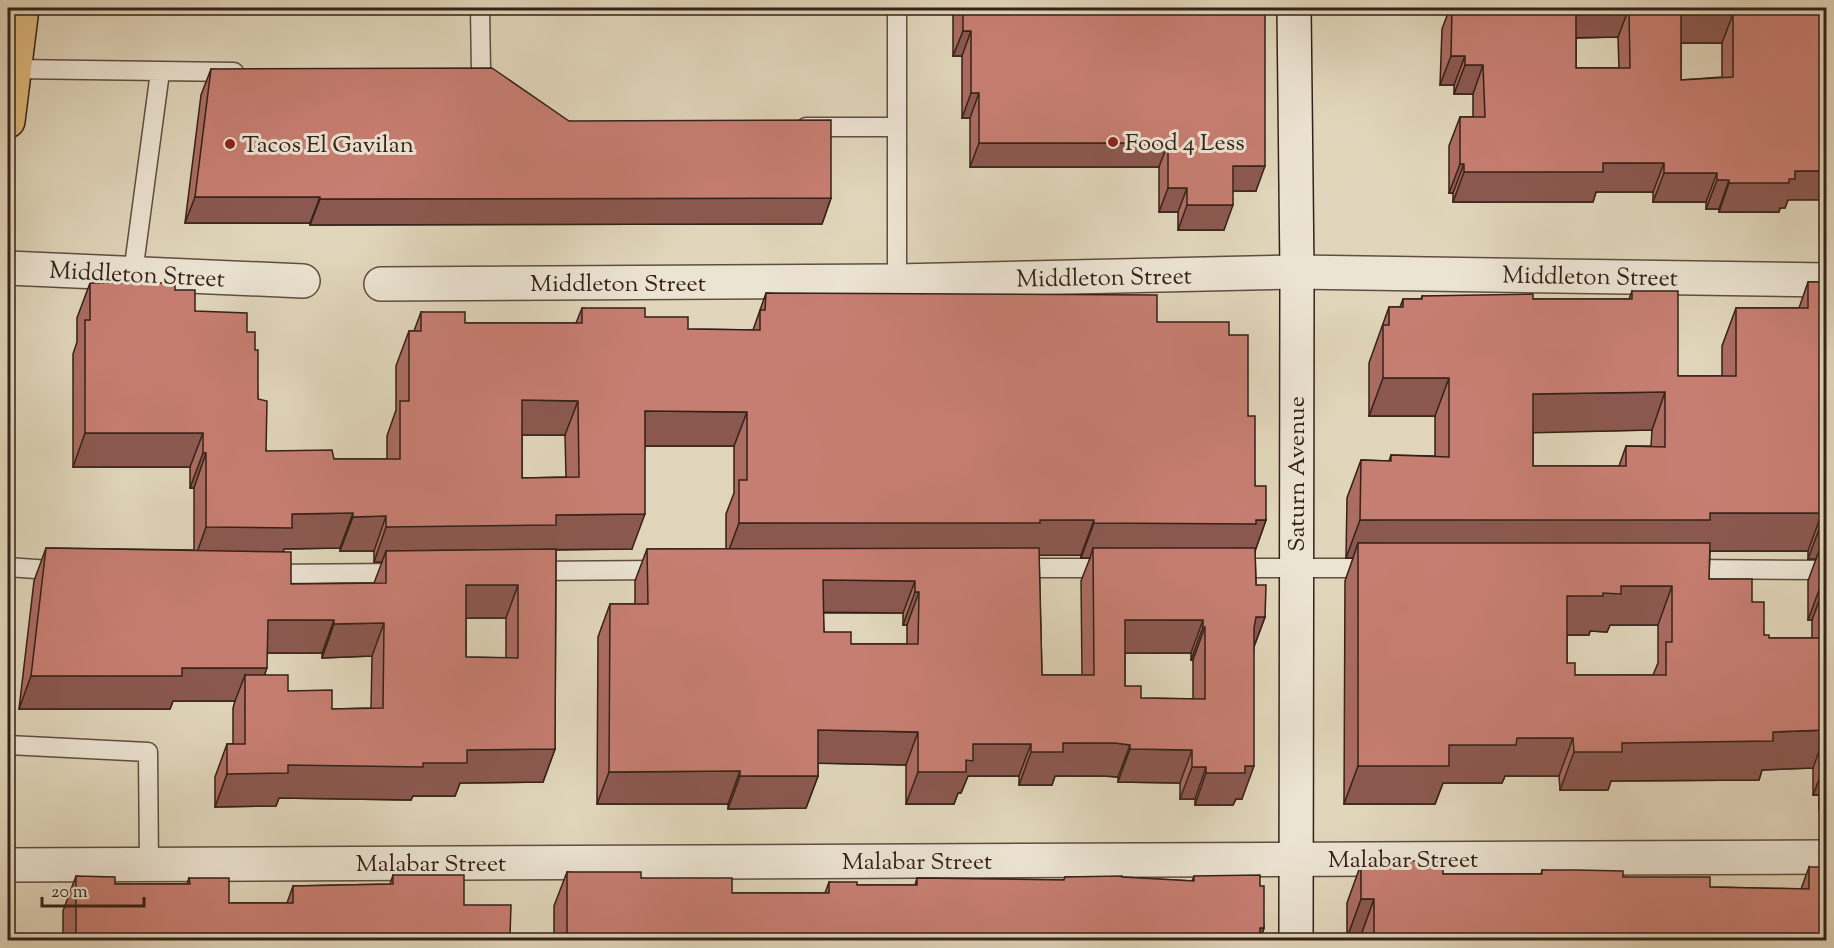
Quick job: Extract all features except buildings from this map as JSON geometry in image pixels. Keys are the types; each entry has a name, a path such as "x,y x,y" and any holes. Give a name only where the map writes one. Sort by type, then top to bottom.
{"main road":[{"path":"8,121 22,8"}],"street":[{"name":"Saturn Avenue","path":"1294,8 1297,272 1296,940"},
{"name":"Middleton Street","path":"8,268 303,281"},
{"name":"Middleton Street","path":"381,284 897,281 1297,272 1827,280"},
{"name":"Malabar Street","path":"8,865 1827,857"}],"lane":[{"path":"480,8 481,72"},
{"path":"897,8 897,281"},
{"path":"14,69 246,72"},
{"path":"133,273 160,72"},
{"path":"459,72 481,72 500,84"},
{"path":"791,128 897,128"},
{"path":"8,567 84,572"},
{"path":"997,568 1128,568"},
{"path":"1212,568 1390,568"},
{"path":"519,572 674,569"},
{"path":"1673,569 1827,570"},
{"path":"247,574 424,573"},
{"path":"8,745 148,752 149,865"}],"place":[{"name":"Food 4 Less","path":"1113,142"},
{"name":"Tacos El Gavilan","path":"230,144"}]}
